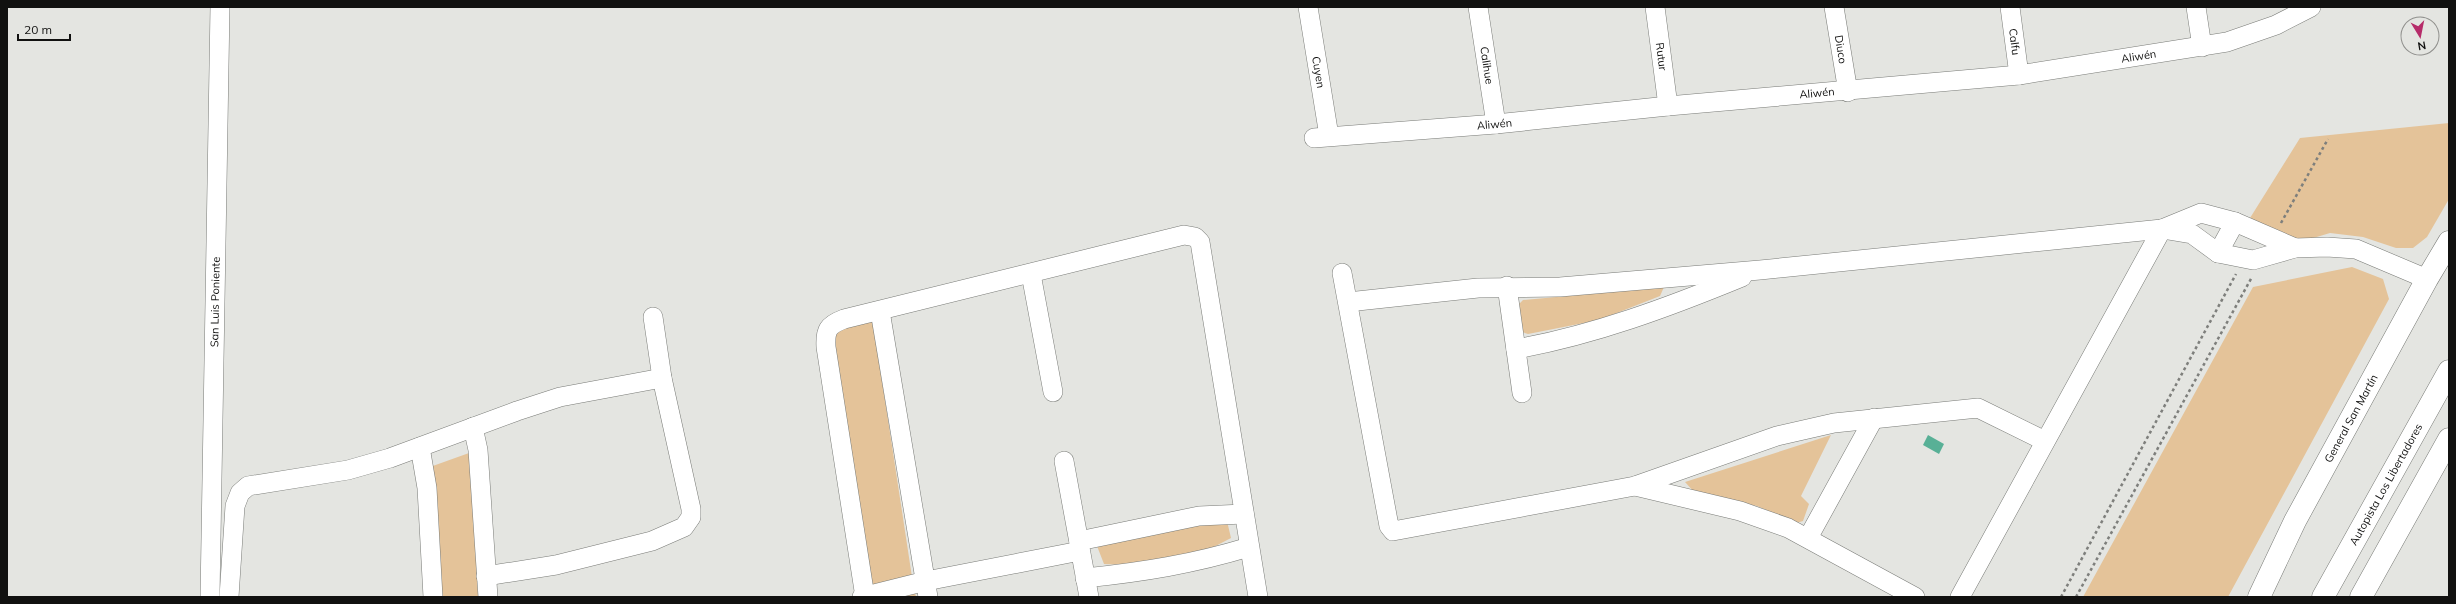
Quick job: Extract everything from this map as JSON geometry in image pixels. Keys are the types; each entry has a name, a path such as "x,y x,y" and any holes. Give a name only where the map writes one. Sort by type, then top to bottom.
{"main road":[{"name":"General San Martín","path":"2259,597 2296,521 2427,279 2449,242"},
{"name":"Autopista Los Libertadores","path":"2323,597 2449,371"},
{"path":"2361,597 2449,439"}],"street":[{"name":"San Luis Poniente","path":"210,597 220,7"},
{"name":"Cuyen","path":"1308,7 1321,137"},
{"name":"Calihue","path":"1478,7 1496,124"},
{"name":"Rutur","path":"1655,7 1668,106"},
{"name":"Diuco","path":"1834,7 1848,92"},
{"name":"Calfu","path":"2010,7 2018,75"},
{"path":"2196,7 2202,46"},
{"name":"Aliwén","path":"1321,137 1496,124 1668,106 1848,92 2018,75 2202,46 2252,35 2276,25 2311,7"},
{"path":"1960,597 2162,229 2201,213 2235,222 2295,248"},
{"path":"2218,253 2235,222"},
{"path":"1348,302 1506,286 1560,287 1760,270 2162,229 2192,234 2218,253 2253,258 2295,248 2327,247 2356,249 2427,279"},
{"path":"1244,514 1199,516 1080,546 927,589 864,597 826,335 827,328 832,323 1031,274 1167,238 1184,236 1195,237 1200,242 1258,597"},
{"path":"1516,349 1556,342 1624,322 1760,270"},
{"path":"1342,273 1391,530 1396,531 1635,486 1776,436 1816,426 1874,418 1978,408 1992,413 2045,441"},
{"path":"1031,274 1053,392"},
{"path":"1506,286 1522,393"},
{"path":"880,311 927,589"},
{"path":"486,576 527,571 612,552 652,541 684,527 691,517 691,509 662,378 653,317"},
{"path":"229,597 235,506 243,489 260,483 305,478 348,470 390,458 560,397 662,378"},
{"path":"1808,538 1874,418"},
{"path":"473,427 478,450 488,597"},
{"path":"420,447 427,488 432,597"},
{"path":"1064,461 1089,597"},
{"path":"1635,486 1740,511 1808,538 1915,597"},
{"path":"1085,578 1148,572 1208,559 1249,547"}],"path":[{"path":"2272,238 2328,139"},
{"path":"2061,597 2253,258"},
{"path":"2076,597 2253,258"}],"shaded area":[{"path":"2449,123 2449,199 2427,237 2413,248 2396,248 2363,237 2330,233 2300,242 2250,218 2300,138"},
{"path":"2352,267 2383,279 2389,299 2228,597 2083,597 2253,287"},
{"path":"1664,287 1660,296 1599,320 1528,334 1522,332 1518,305 1523,300"},
{"path":"873,321 916,597 869,597 831,346 835,328"},
{"path":"1831,435 1801,496 1809,504 1803,521 1796,523 1757,506 1695,493 1685,482"},
{"path":"1928,435 1944,444 1939,454 1923,445"},
{"path":"469,453 475,496 478,597 442,597 430,467"},
{"path":"1227,521 1231,538 1204,552 1147,566 1104,564 1097,546 1139,535"}]}
